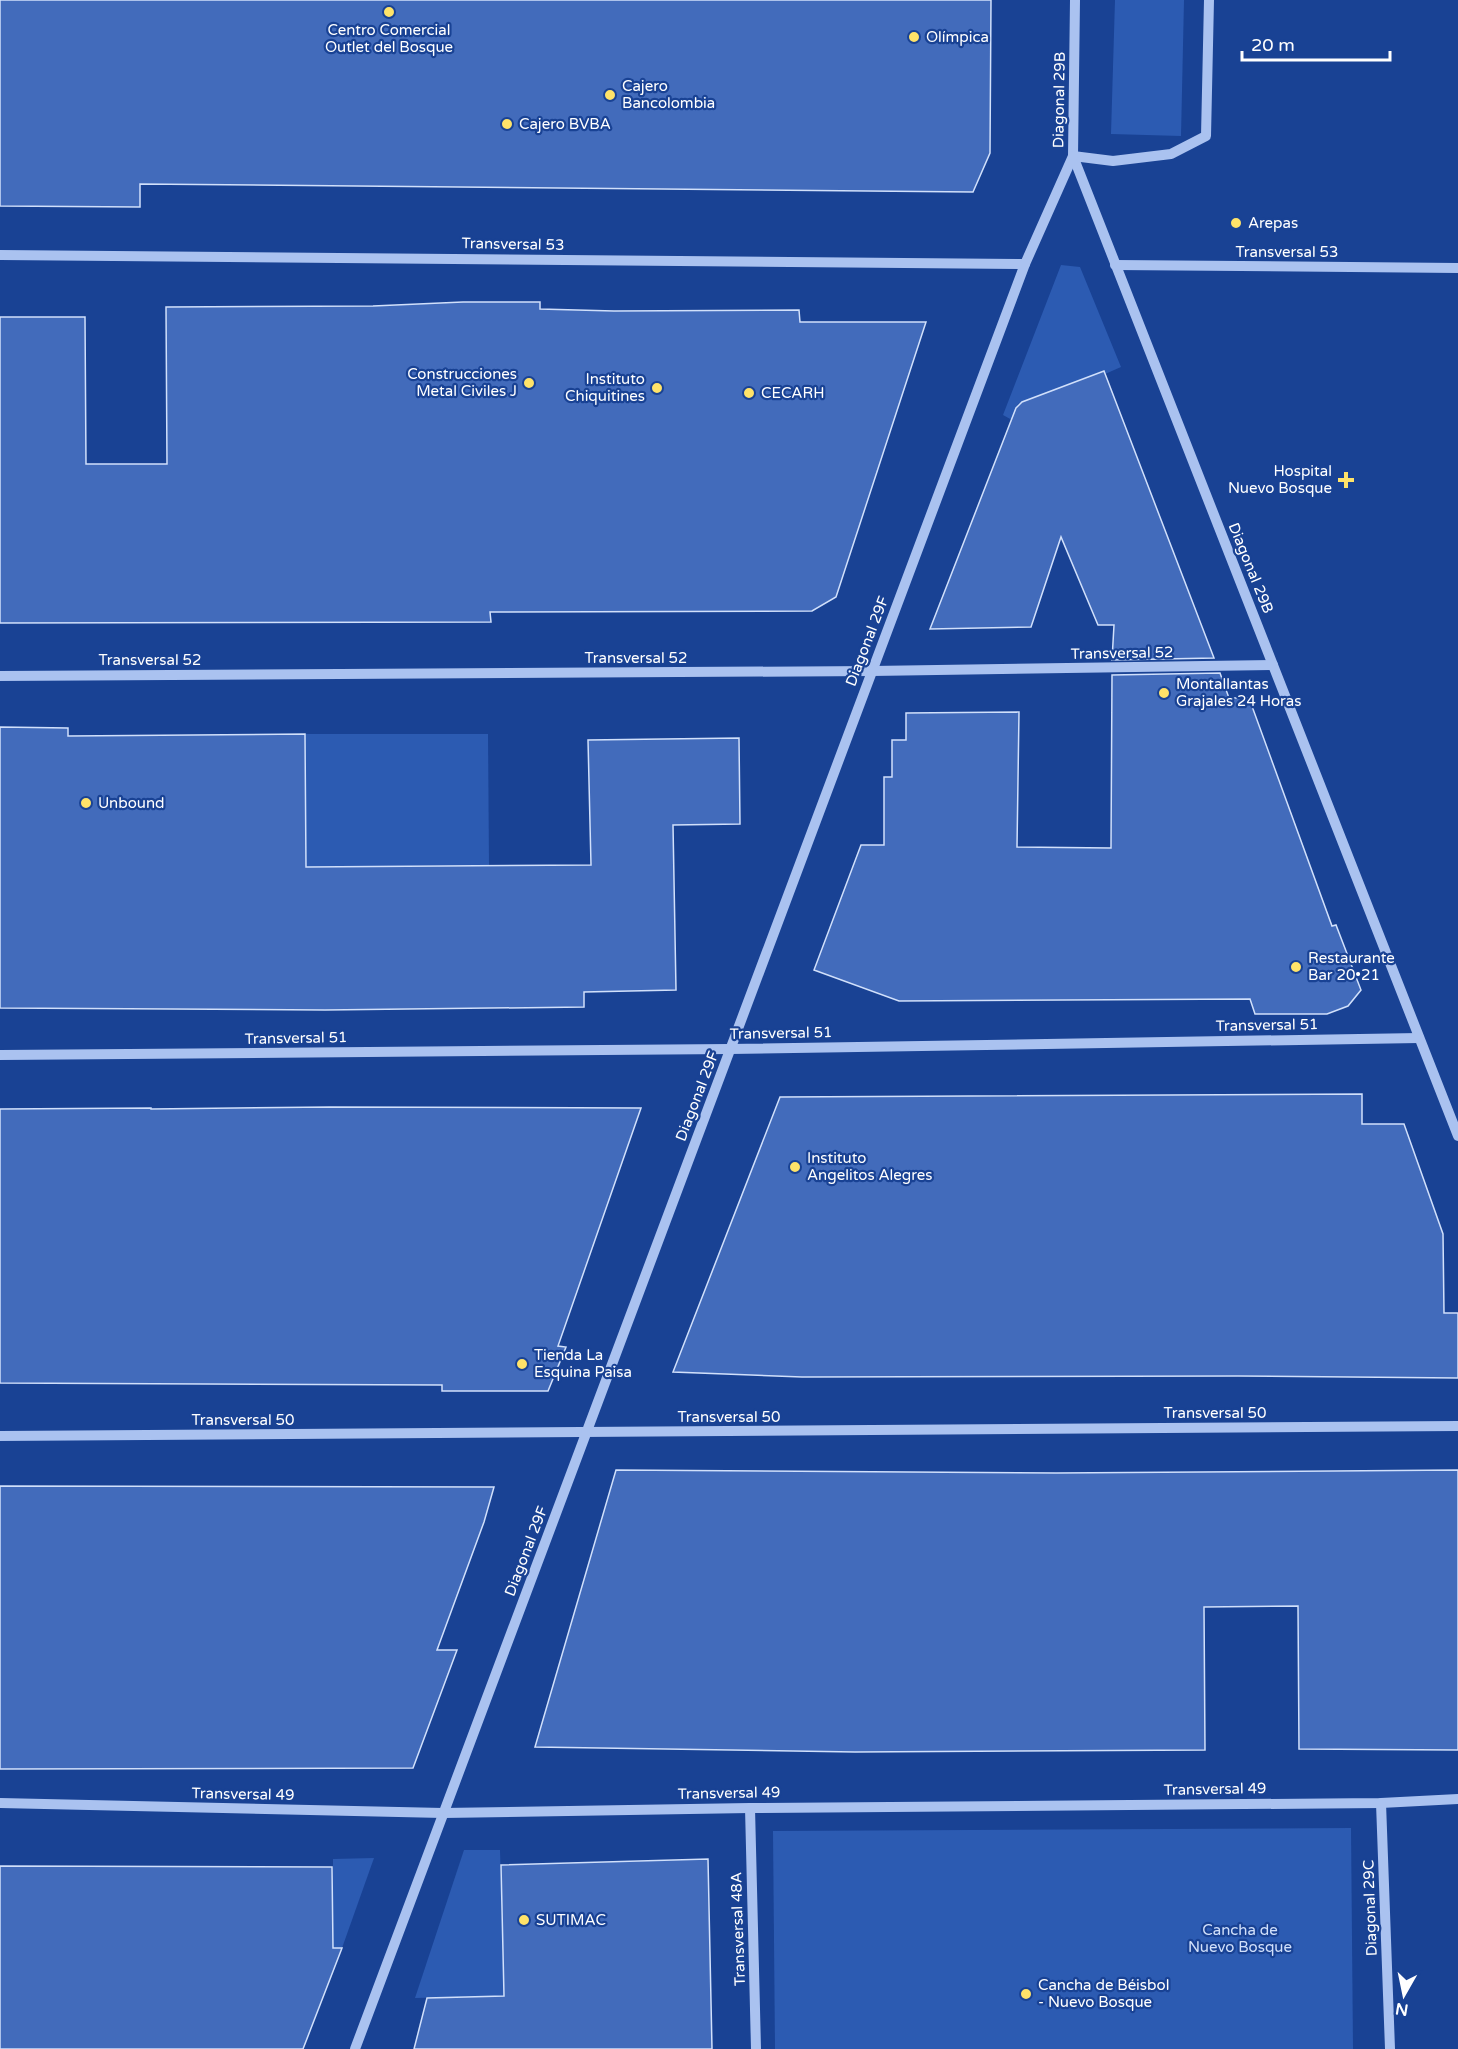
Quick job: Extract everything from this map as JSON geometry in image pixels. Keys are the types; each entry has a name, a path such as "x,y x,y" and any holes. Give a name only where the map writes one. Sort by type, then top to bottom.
{"street":[{"name":"Diagonal 29B","path":"1076,0 1072,156 1458,1136"},
{"path":"1072,156 1113,161 1171,154 1206,136 1209,0"},
{"name":"Diagonal 29F","path":"355,2049 1025,264 1072,156"},
{"name":"Transversal 53","path":"0,255 1025,264"},
{"name":"Transversal 53","path":"1116,265 1458,268"},
{"name":"Transversal 52","path":"0,676 872,671 1273,665"},
{"name":"Transversal 51","path":"0,1055 730,1049 1419,1038"},
{"name":"Transversal 50","path":"0,1436 1458,1426"},
{"name":"Transversal 49","path":"0,1803 443,1813 1381,1803 1458,1800"},
{"name":"Diagonal 29C","path":"1381,1803 1390,2049"},
{"name":"Transversal 48A","path":"750,1808 756,2049"}],"green space":[{"path":"1115,0 1184,0 1181,136 1111,134"},
{"path":"1061,265 1080,267 1121,367 1105,374 1103,371 1018,404 1012,420 1003,415"},
{"path":"305,734 488,734 489,865 306,867"},
{"name":"Cancha de Nuevo Bosque","path":"1351,1828 1353,2049 775,2049 773,1831"},
{"path":"464,1850 500,1850 504,1996 415,1998"},
{"path":"374,1858 342,1948 333,1948 333,1859"}],"building":[{"path":"0,0 991,0 990,153 973,192 140,184 140,207 0,206"},
{"path":"463,302 540,302 540,309 614,311 799,310 800,322 926,322 836,597 812,611 490,612 491,622 0,623 0,317 85,317 86,464 167,464 166,307 373,306"},
{"path":"1104,371 1214,658 1112,660 1114,625 1098,625 1061,537 1031,627 930,629 1016,408 1022,402"},
{"path":"1220,673 1229,698 1249,698 1332,926 1336,925 1361,990 1348,1006 1327,1014 1255,1014 1250,999 899,1001 814,970 861,845 884,845 884,777 892,777 892,740 906,740 906,713 1019,712 1017,847 1111,848 1112,675"},
{"path":"0,727 68,728 68,736 305,734 306,867 591,865 588,740 739,738 740,824 673,825 676,990 584,992 584,1007 325,1010 0,1008"},
{"path":"1362,1094 1362,1124 1404,1124 1443,1234 1444,1313 1458,1313 1458,1378 802,1377 673,1372 780,1097"},
{"path":"641,1108 558,1346 566,1347 548,1391 442,1391 442,1385 0,1383 0,1109"},
{"path":"616,1470 1056,1473 1458,1470 1458,1750 1299,1749 1298,1606 1204,1607 1205,1750 855,1752 535,1747"},
{"path":"0,1486 494,1487 484,1522 437,1650 457,1650 413,1768 0,1769"},
{"path":"708,1859 712,2049 414,2049 427,1998 504,1996 501,1865"},
{"path":"0,1866 332,1867 333,1948 342,1948 303,2049 0,2049"}],"place":[{"name":"Centro Comercial Outlet del Bosque","path":"389,12"},
{"name":"Olímpica","path":"914,37"},
{"name":"Cajero Bancolombia","path":"610,95"},
{"name":"Cajero BVBA","path":"507,124"},
{"name":"Arepas","path":"1236,223"},
{"name":"Construcciones Metal Civiles J","path":"529,383"},
{"name":"Instituto Chiquitines","path":"657,388"},
{"name":"CECARH","path":"749,393"},
{"name":"Hospital Nuevo Bosque","path":"1346,480"},
{"name":"Montallantas Grajales 24 Horas","path":"1164,693"},
{"name":"Unbound","path":"86,803"},
{"name":"Restaurante Bar 20•21","path":"1296,967"},
{"name":"Instituto Angelitos Alegres","path":"795,1167"},
{"name":"Tienda La Esquina Paisa","path":"522,1364"},
{"name":"SUTIMAC","path":"524,1920"},
{"name":"Cancha de Béisbol - Nuevo Bosque","path":"1026,1994"}]}
